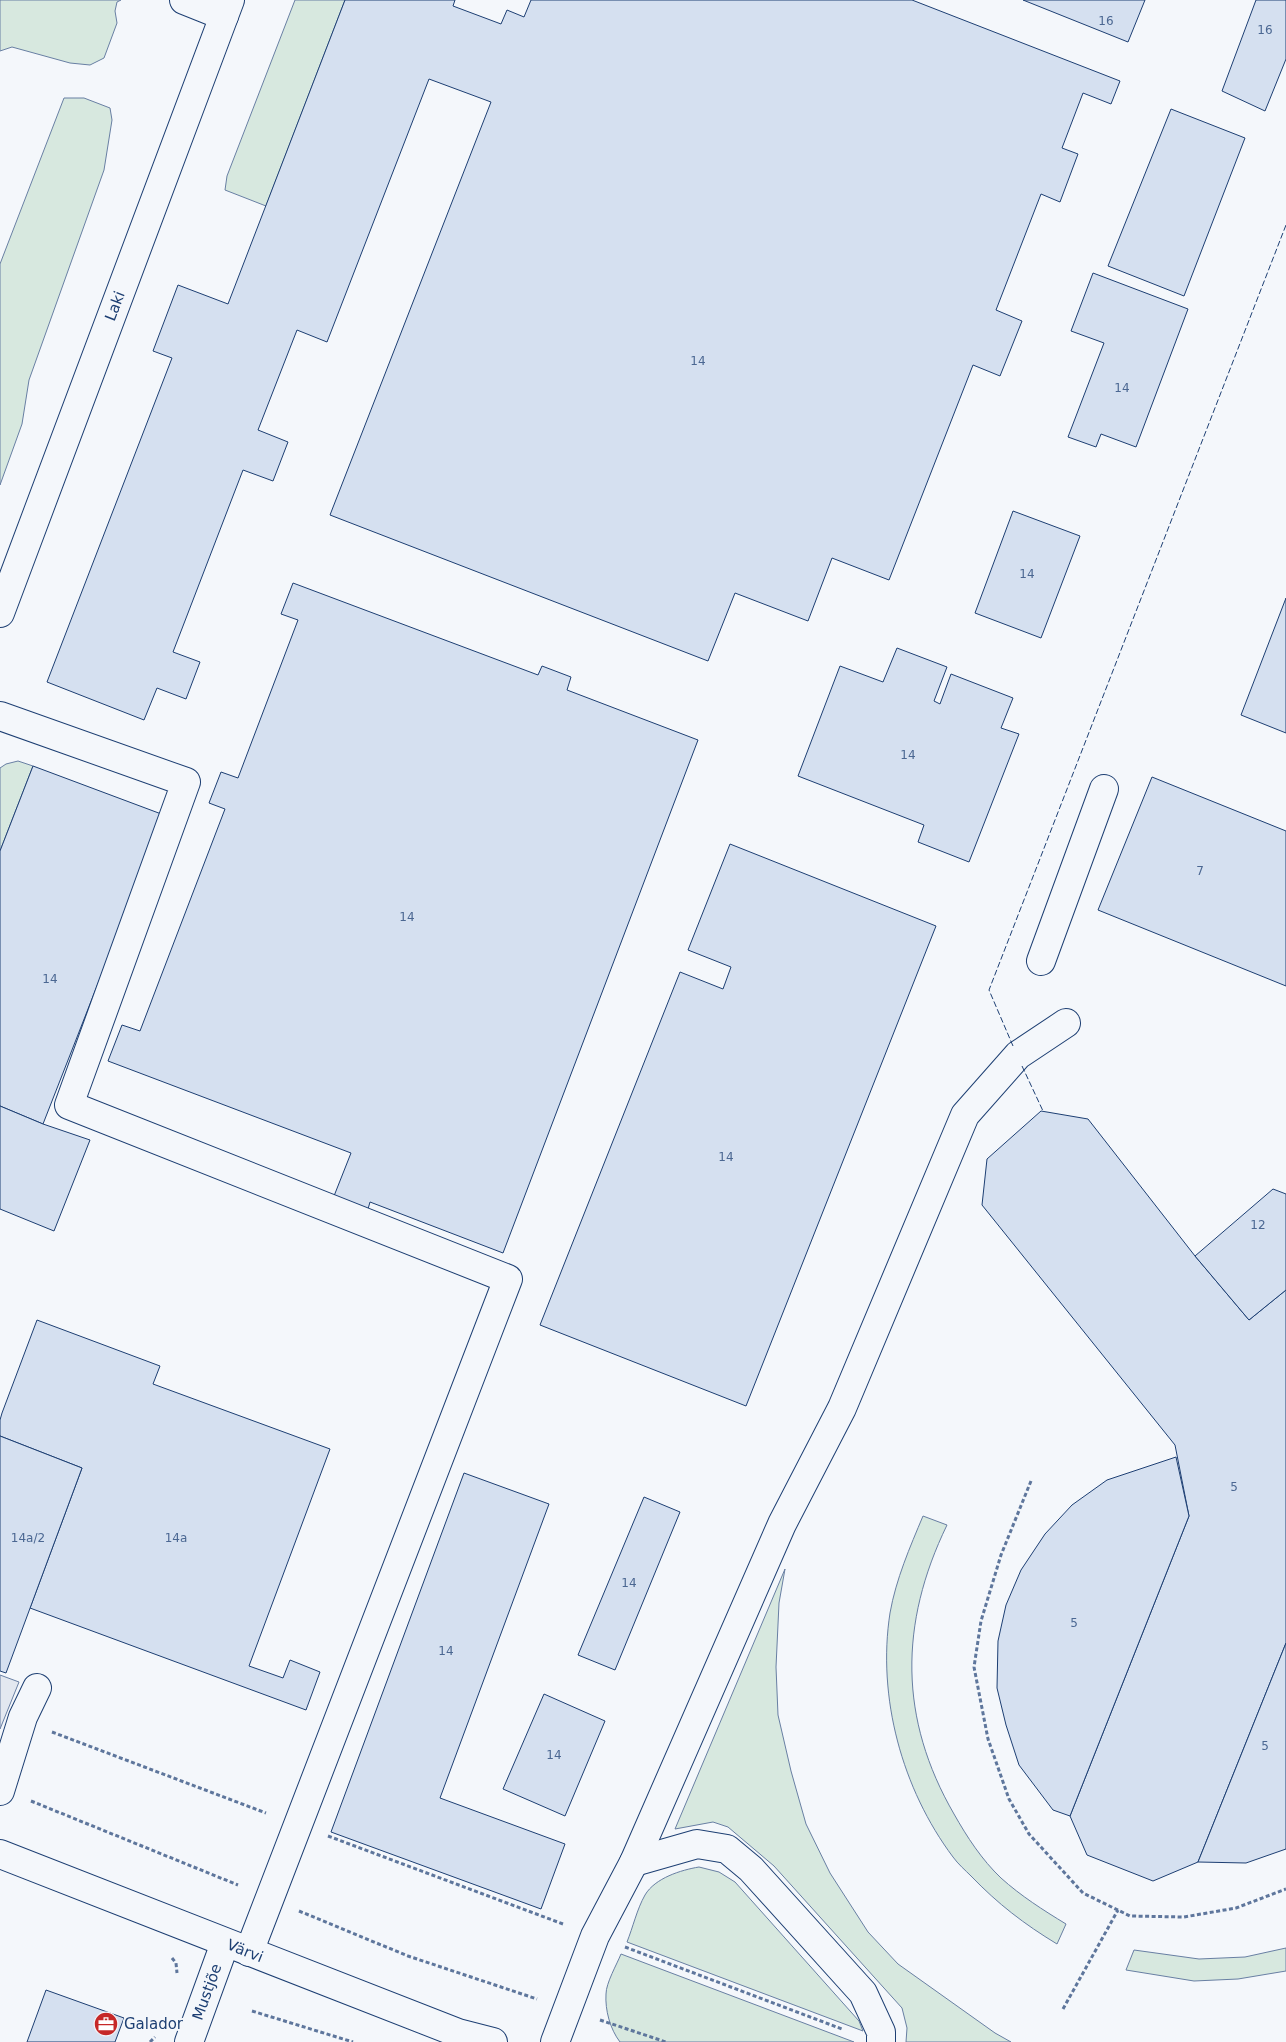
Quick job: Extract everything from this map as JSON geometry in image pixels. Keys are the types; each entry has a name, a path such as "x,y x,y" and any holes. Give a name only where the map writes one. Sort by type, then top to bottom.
{"street":[{"path":"184,0 227,8"},
{"name":"Laki","path":"0,613 227,8"},
{"name":"Mustjõe","path":"0,716 186,782 69,1105 508,1279 270,1898 237,1947 189,2042"},
{"path":"1041,961 1104,789"},
{"path":"555,2042 595,1936 634,1862 782,1524 842,1408 965,1115 1018,1056 1066,1023"},
{"path":"0,1790 23,1717 37,1688"},
{"path":"634,1862 697,1844 727,1849 751,1869 863,1993 881,2032 881,2042"},
{"name":"Värvi","path":"0,1854 458,2032 492,2042"}],"path":[{"path":"1031,1481 1001,1555 981,1621 974,1667 986,1730 1010,1799 1029,1834 1083,1893 1130,1916 1184,1917 1236,1908 1286,1889"},
{"path":"23,1717 60,1737 847,2031"},
{"path":"0,1790 270,1898 408,1956 666,2042"},
{"path":"1063,2009 1118,1910"},
{"path":"170,1953 176,1963 177,1980"},
{"path":"252,2011 352,2042"}],"shaded area":[{"path":"0,0 121,0 117,2 115,11 117,23 104,58 90,65 70,63 12,47 0,51"},
{"path":"295,0 345,0 266,206 225,190 227,176"},
{"path":"64,98 84,98 110,108 112,120 104,170 29,380 22,424 0,485 0,264"},
{"path":"18,761 33,766 0,851 0,768 6,764"},
{"path":"923,1516 947,1525 931,1562 920,1599 914,1635 912,1671 915,1707 923,1743 936,1778 954,1814 981,1856 1016,1891 1066,1924 1057,1944 1001,1905 955,1860 935,1830 907,1772 891,1709 887,1677 887,1645 893,1600 908,1551"},
{"path":"785,1569 779,1603 776,1667 778,1715 806,1824 830,1873 868,1932 898,1964 995,2033 1011,2042 906,2042 907,2028 902,2008 774,1866 728,1827 713,1822 675,1829"},
{"path":"0,1675 19,1682 0,1729"},
{"path":"699,1867 719,1872 735,1882 859,2021 863,2031 627,1942 640,1906 649,1889 662,1879 684,1870"},
{"path":"1286,1948 1286,1971 1238,1979 1194,1981 1126,1970 1134,1950 1199,1959 1245,1957"},
{"path":"621,1954 854,2042 620,2042 616,2037 607,2013 606,1990"}],"building":[{"path":"345,0 455,0 453,6 501,24 507,10 524,17 531,0 912,0 1120,81 1111,104 1083,93 1062,148 1078,154 1060,202 1041,194 996,310 1022,321 1000,376 973,365 889,580 832,558 808,621 735,593 708,661 330,515 491,102 429,79 327,342 297,330 258,430 288,442 273,481 243,470 173,652 200,662 186,699 157,688 144,720 47,682 172,358 153,351 178,285 228,304"},
{"path":"1023,0 1145,0 1128,42"},
{"path":"1256,0 1286,0 1286,59 1265,111 1222,91"},
{"path":"1171,109 1245,138 1184,296 1108,266"},
{"path":"1093,273 1188,309 1136,447 1101,434 1096,447 1068,437 1104,343 1071,331"},
{"path":"1013,511 1080,536 1041,638 975,613"},
{"path":"293,583 538,675 542,666 571,677 567,690 698,740 503,1253 370,1202 368,1209 334,1196 351,1153 108,1061 122,1025 140,1031 225,809 209,803 221,772 238,778 298,620 281,614"},
{"path":"1286,598 1286,733 1241,715"},
{"path":"897,648 947,667 934,701 940,704 951,674 1013,698 1001,728 1019,734 969,862 918,842 924,825 798,776 840,666 883,682"},
{"path":"33,766 164,815 43,1124 0,1106 0,851"},
{"path":"1152,777 1286,831 1286,986 1098,910"},
{"path":"730,844 936,926 746,1406 540,1325 680,972 723,989 731,967 688,950"},
{"path":"0,1106 43,1124 90,1140 54,1231 0,1209"},
{"path":"1041,1111 1088,1119 1195,1256 1249,1320 1286,1290 1286,1643 1198,1862 1153,1881 1087,1855 1070,1816 1189,1516 1175,1445 982,1205 987,1159"},
{"path":"1273,1189 1286,1194 1286,1290 1249,1320 1195,1256"},
{"path":"37,1320 160,1366 153,1384 330,1449 249,1666 283,1678 290,1660 320,1672 306,1710 30,1608 82,1468 0,1436 2,1413"},
{"path":"0,1436 82,1468 6,1673 0,1671"},
{"path":"1176,1457 1189,1516 1070,1816 1053,1810 1019,1765 1006,1725 997,1688 998,1641 1006,1605 1021,1570 1045,1534 1072,1505 1107,1480"},
{"path":"464,1473 549,1504 440,1798 565,1844 541,1909 331,1832"},
{"path":"644,1497 680,1512 615,1670 578,1655"},
{"path":"1286,1643 1286,1849 1246,1863 1198,1862"},
{"path":"544,1694 605,1721 565,1816 503,1789"},
{"path":"46,1990 124,2018 115,2042 27,2042"}],"fence":[{"path":"1013,1046 989,990 1286,225"},
{"path":"1022,1066 1043,1111"}],"place":[{"name":"Galador","path":"106,2024"}]}
